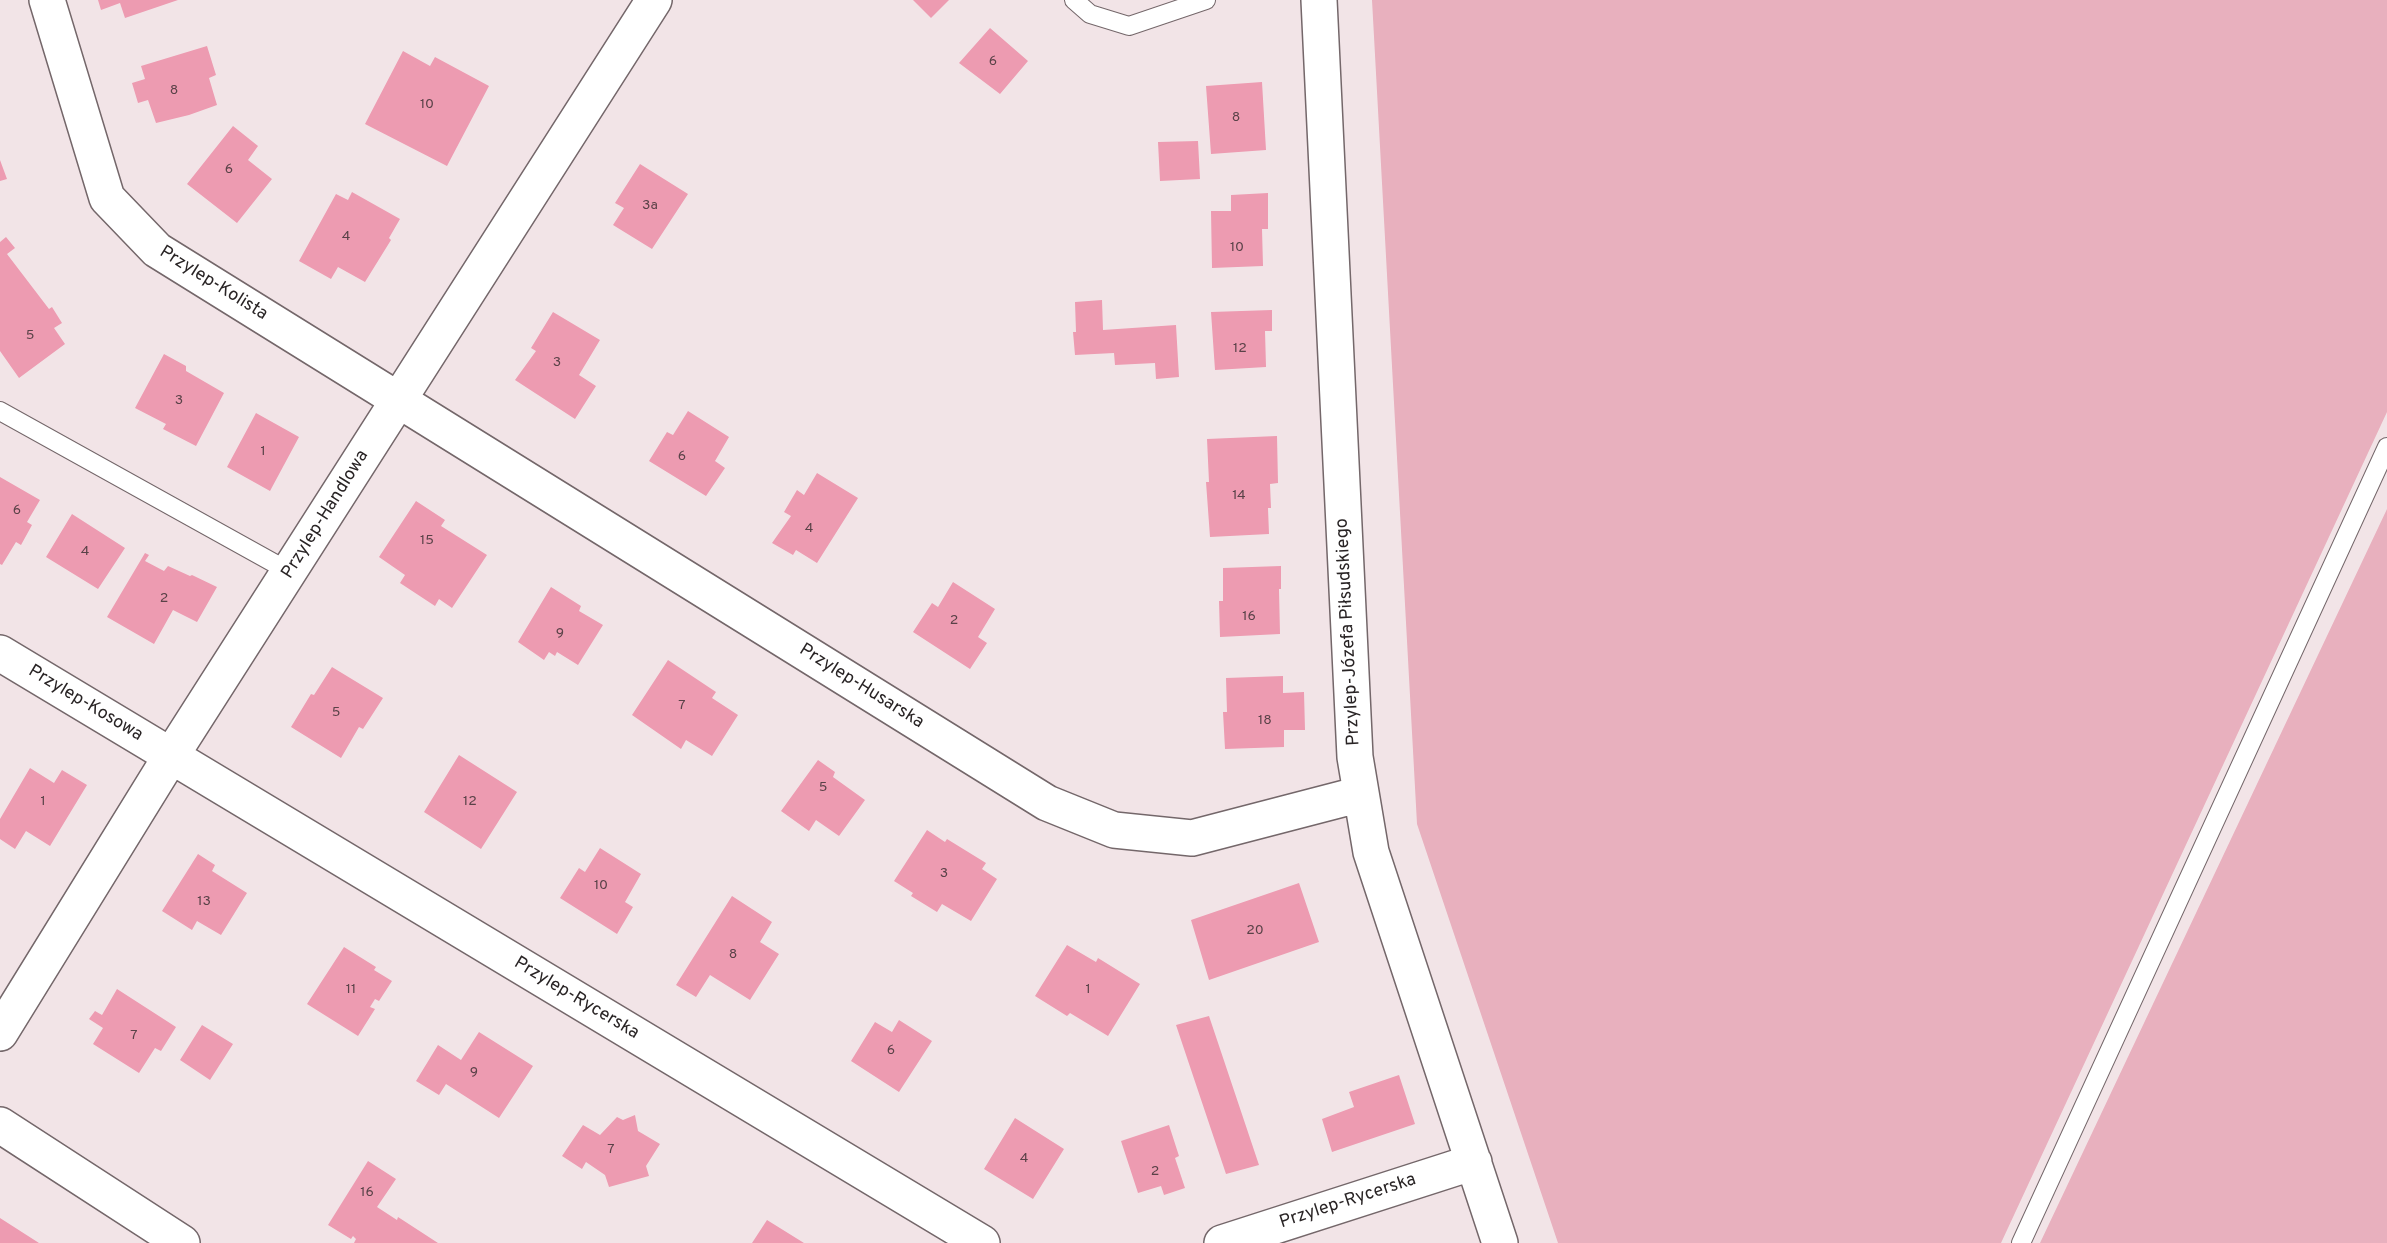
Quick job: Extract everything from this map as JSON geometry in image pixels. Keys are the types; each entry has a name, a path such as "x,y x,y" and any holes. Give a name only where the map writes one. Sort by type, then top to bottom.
{"street":[{"name":"Przylep-Kolista","path":"47,0 107,198 157,250 400,399"},
{"name":"Przylep-Handlowa","path":"0,1032 171,755 654,0"},
{"name":"Przylep-Józefa Piłsudskiego","path":"1319,0 1355,757 1371,852 1500,1243"},
{"name":"Przylep-Husarska","path":"400,399 1047,803 1114,830 1192,838 1361,794"},
{"name":"Przylep-Kosowa","path":"0,653 171,755"},
{"name":"Przylep-Rycerska","path":"171,755 982,1243"},
{"path":"0,1125 182,1243"},
{"name":"Przylep-Rycerska","path":"1222,1243 1474,1161"}],"lane":[{"path":"1074,0 1090,14 1129,26 1206,0"},
{"path":"0,411 290,572"},
{"path":"2021,1243 2387,447"}],"shaded area":[{"path":"1372,0 2387,0 2387,412 2001,1243 1558,1243 1417,824"},
{"path":"2387,509 2387,1243 2040,1243"}],"building":[{"path":"98,0 178,0 125,18 120,3 101,10"},
{"path":"913,0 949,0 931,18"},
{"path":"990,28 1028,61 1000,94 959,63"},
{"path":"207,46 216,75 209,78 217,105 156,123 148,100 138,103 132,83 145,79 141,66"},
{"path":"403,51 430,66 435,57 489,86 447,166 365,124"},
{"path":"1262,82 1266,150 1211,154 1206,86"},
{"path":"233,126 258,146 248,160 272,179 237,223 187,184"},
{"path":"1198,141 1200,179 1160,181 1158,142"},
{"path":"0,160 7,179 0,181"},
{"path":"640,164 688,194 652,249 613,225 624,208 615,203"},
{"path":"352,192 400,219 389,238 391,240 365,282 338,267 331,279 299,261 336,194 348,200"},
{"path":"1268,193 1268,229 1262,229 1263,266 1212,268 1211,211 1231,211 1231,195"},
{"path":"6,237 15,248 7,254 49,309 52,307 62,323 54,328 65,344 19,378 0,351 0,242"},
{"path":"1102,300 1103,330 1176,325 1179,377 1156,379 1155,363 1115,365 1114,353 1075,355 1075,302"},
{"path":"1272,310 1272,331 1265,331 1266,367 1215,370 1211,312"},
{"path":"553,312 600,340 579,375 596,386 575,419 515,380 536,351 531,348"},
{"path":"164,354 186,366 186,371 224,393 196,446 163,429 166,424 135,408"},
{"path":"688,411 729,437 715,461 725,468 706,496 649,461 667,432 673,435"},
{"path":"256,413 299,437 270,491 227,467"},
{"path":"1277,436 1278,483 1270,484 1269,534 1210,537 1206,482 1209,482 1207,439"},
{"path":"817,473 858,498 817,563 796,550 793,555 772,543 791,516 784,512 797,490 804,495"},
{"path":"0,477 40,500 27,522 32,525 21,545 16,542 2,565 0,564"},
{"path":"416,501 445,520 441,526 487,555 452,608 439,599 435,606 400,583 405,575 379,557"},
{"path":"72,514 125,548 98,589 46,557"},
{"path":"145,553 149,555 145,561 164,571 168,566 217,587 197,622 173,610 154,644 107,617"},
{"path":"1281,566 1280,634 1220,637 1219,601 1223,601 1223,568"},
{"path":"953,582 995,609 978,637 987,643 970,669 913,632 932,603 938,607"},
{"path":"551,587 581,606 579,611 603,625 578,665 557,652 555,656 549,652 544,660 518,642"},
{"path":"668,660 716,692 712,698 738,715 712,756 686,740 681,749 632,715"},
{"path":"332,667 383,698 363,729 359,727 341,758 291,727 311,694 314,695"},
{"path":"1283,676 1283,693 1304,692 1305,730 1284,730 1284,747 1225,749 1223,712 1227,712 1226,678"},
{"path":"459,755 517,792 481,849 424,812"},
{"path":"818,760 835,772 833,777 865,800 839,836 816,820 809,831 781,811"},
{"path":"30,768 54,783 62,770 87,785 50,846 26,831 15,849 0,839 0,819"},
{"path":"927,830 986,863 982,869 997,879 971,921 942,904 937,912 911,896 913,893 894,881"},
{"path":"600,848 641,874 625,902 633,907 617,934 560,898 579,868 585,872"},
{"path":"198,854 215,865 212,871 247,893 221,935 197,921 192,930 162,911"},
{"path":"1299,883 1319,942 1209,980 1191,920"},
{"path":"732,896 772,922 760,942 779,954 750,1000 710,975 696,997 676,985"},
{"path":"1067,945 1096,962 1098,958 1140,984 1108,1036 1070,1013 1067,1016 1035,996"},
{"path":"344,947 376,967 374,970 392,981 379,1001 375,999 370,1007 375,1009 358,1036 307,1004"},
{"path":"117,989 176,1027 161,1051 155,1048 139,1073 93,1044 103,1028 89,1019 95,1011 102,1015"},
{"path":"1209,1016 1259,1165 1226,1174 1176,1025"},
{"path":"899,1020 932,1041 899,1092 851,1061 875,1022 892,1032"},
{"path":"202,1025 233,1044 210,1080 180,1060"},
{"path":"479,1032 533,1066 499,1118 446,1084 439,1095 416,1081 438,1045 461,1060"},
{"path":"1399,1075 1415,1124 1332,1152 1322,1119 1354,1107 1349,1092"},
{"path":"635,1115 638,1131 660,1144 646,1166 649,1176 609,1187 605,1175 586,1162 582,1169 562,1156 583,1125 600,1135 617,1117 623,1120"},
{"path":"1015,1118 1064,1149 1033,1199 984,1169"},
{"path":"1169,1125 1179,1156 1175,1158 1185,1188 1164,1195 1161,1186 1138,1193 1121,1141"},
{"path":"368,1161 396,1179 377,1207 438,1243 354,1243 356,1239 353,1236 351,1239 328,1225"},
{"path":"0,1218 39,1243 0,1243"},
{"path":"767,1220 804,1243 752,1243"}]}
